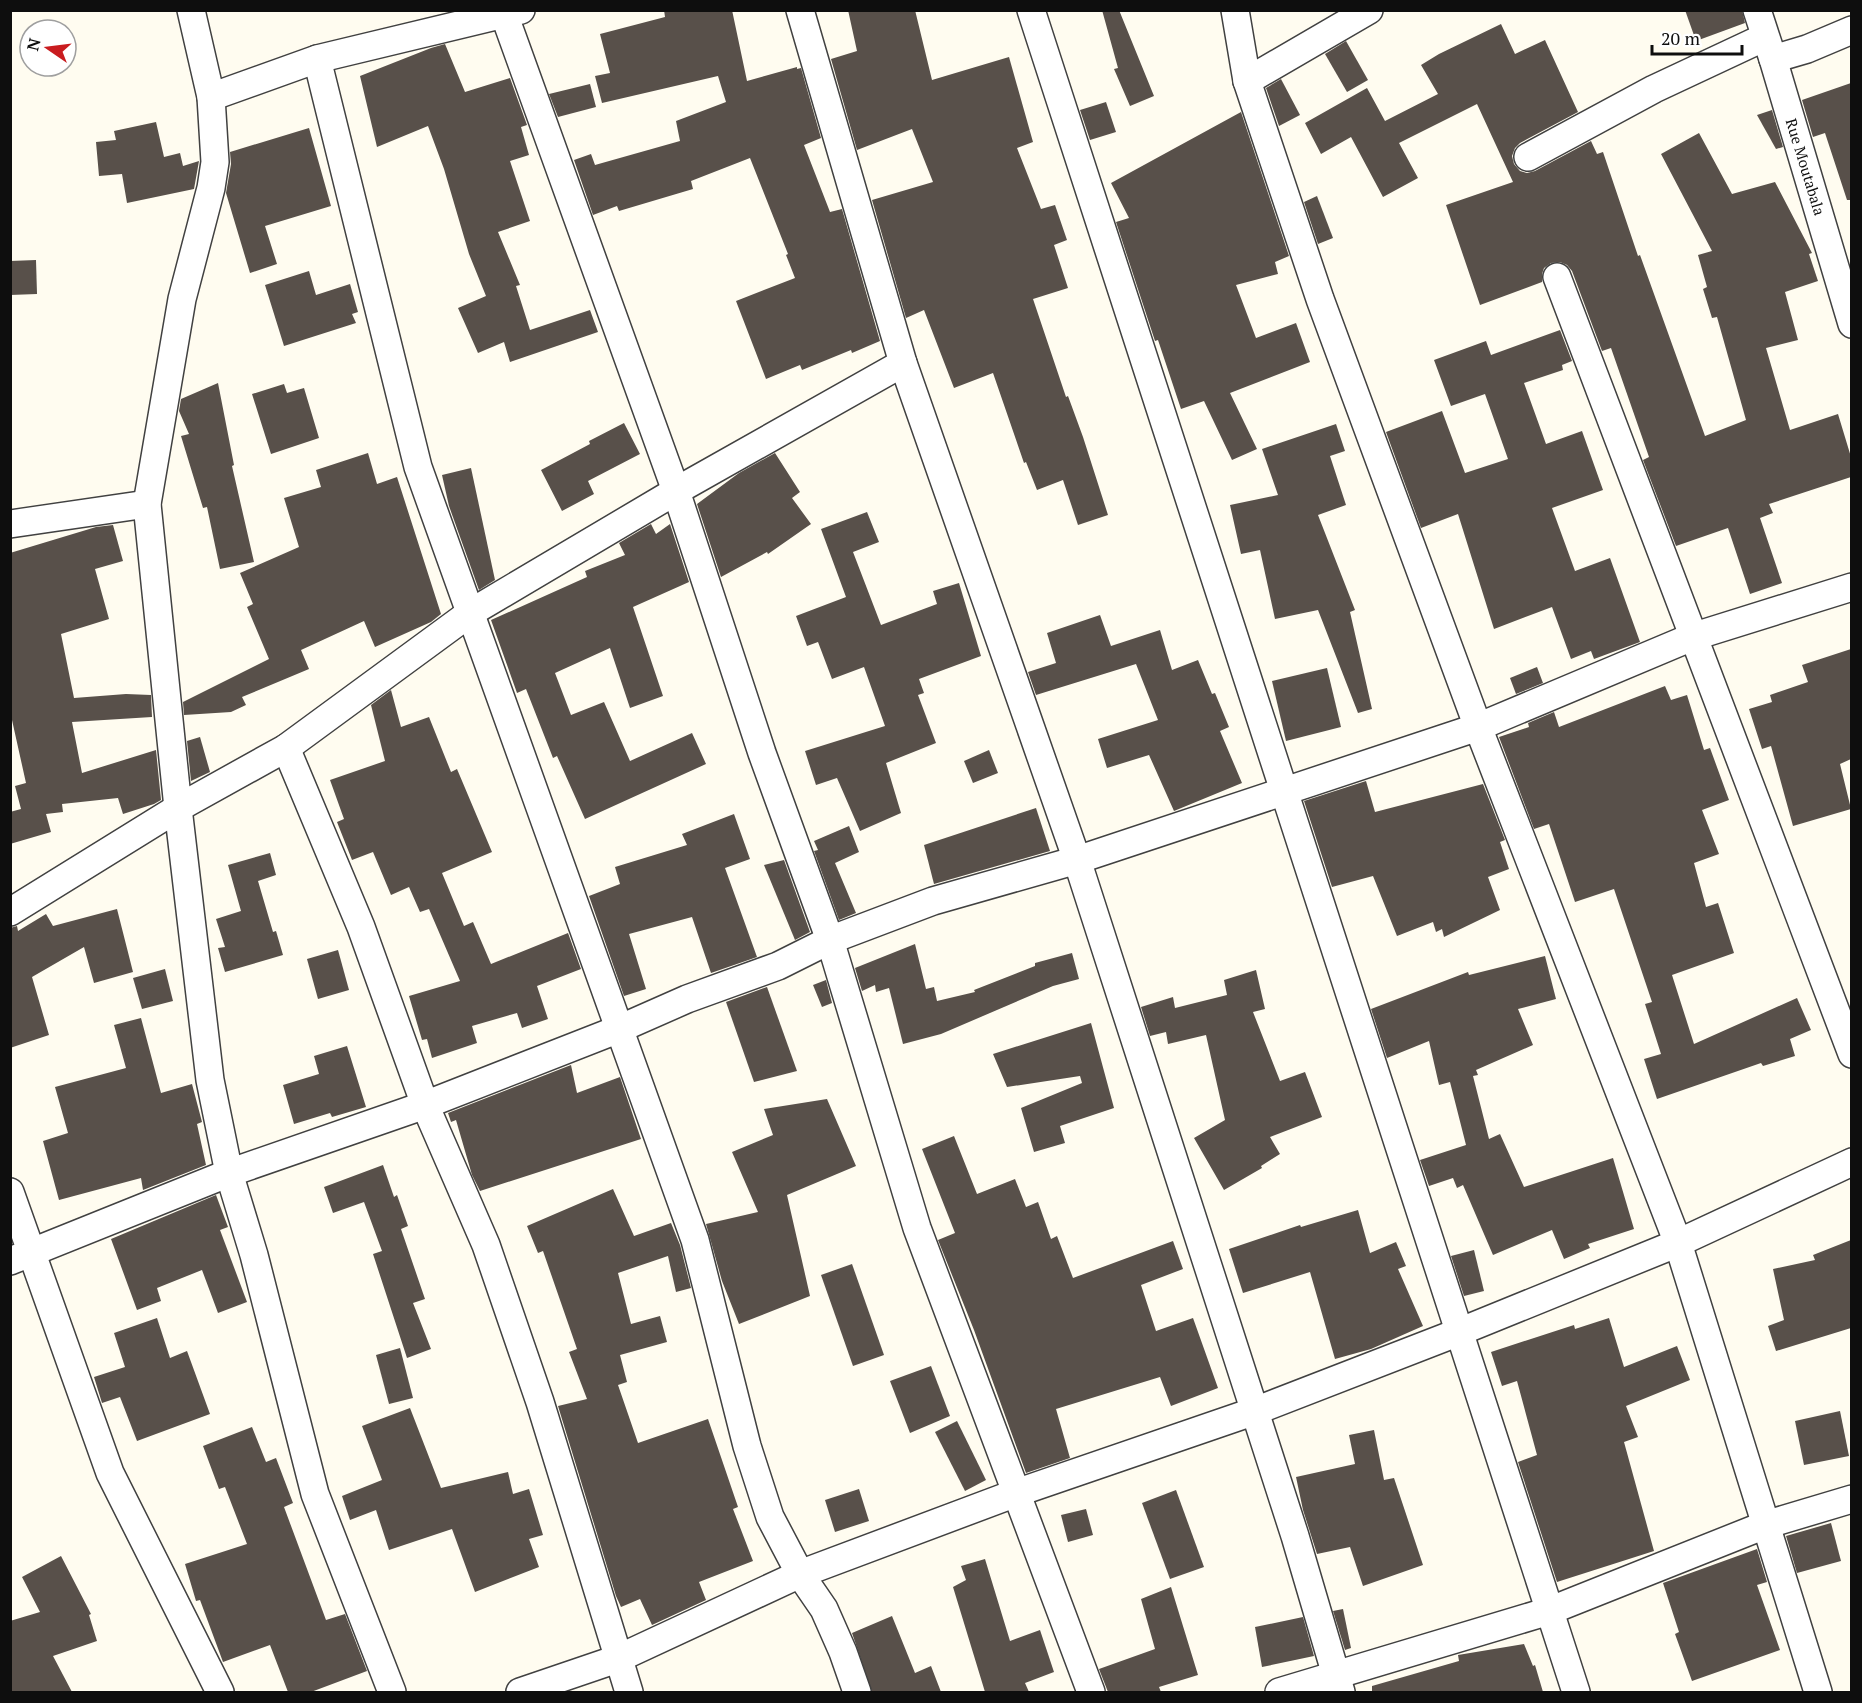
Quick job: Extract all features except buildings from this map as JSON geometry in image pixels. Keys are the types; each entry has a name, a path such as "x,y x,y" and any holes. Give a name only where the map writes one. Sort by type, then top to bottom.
{"street":[{"path":"191,10 211,97 214,162 211,188 182,299 147,504 178,808 210,1080 229,1173 254,1255 315,1494 392,1692"},
{"path":"800,10 903,363 1077,860 1295,1536 1339,1684"},
{"path":"1031,10 1576,1692"},
{"path":"1234,10 1247,81 1320,299 1478,727 1678,1243 1818,1692"},
{"path":"1247,81 1370,10"},
{"name":"Rue Moutabala","path":"1757,10 1851,324"},
{"path":"211,97 434,21 512,12 676,491 762,753 830,940 917,1228 1090,1692"},
{"path":"1528,157 1654,89 1769,48 1807,49 1851,30"},
{"path":"317,59 418,467 695,1240 747,1446 770,1517 800,1574 824,1609 857,1692"},
{"path":"1557,277 1851,1054"},
{"path":"10,912 178,808 286,748 470,613 676,491 903,363"},
{"path":"10,524 147,504"},
{"path":"21,1257 229,1173 425,1105 619,1029 687,999 777,966 830,940 933,901 1077,860 1478,727 1692,637 1851,588"},
{"path":"286,748 361,927 425,1105 486,1245 540,1402 629,1692"},
{"path":"520,1692 617,1659 800,1574 1016,1493 1255,1411 1459,1332 1678,1243 1851,1162"},
{"path":"10,1192 21,1257 110,1473 220,1692"},
{"path":"1279,1692 1339,1684 1549,1611 1765,1525 1851,1498"}]}
